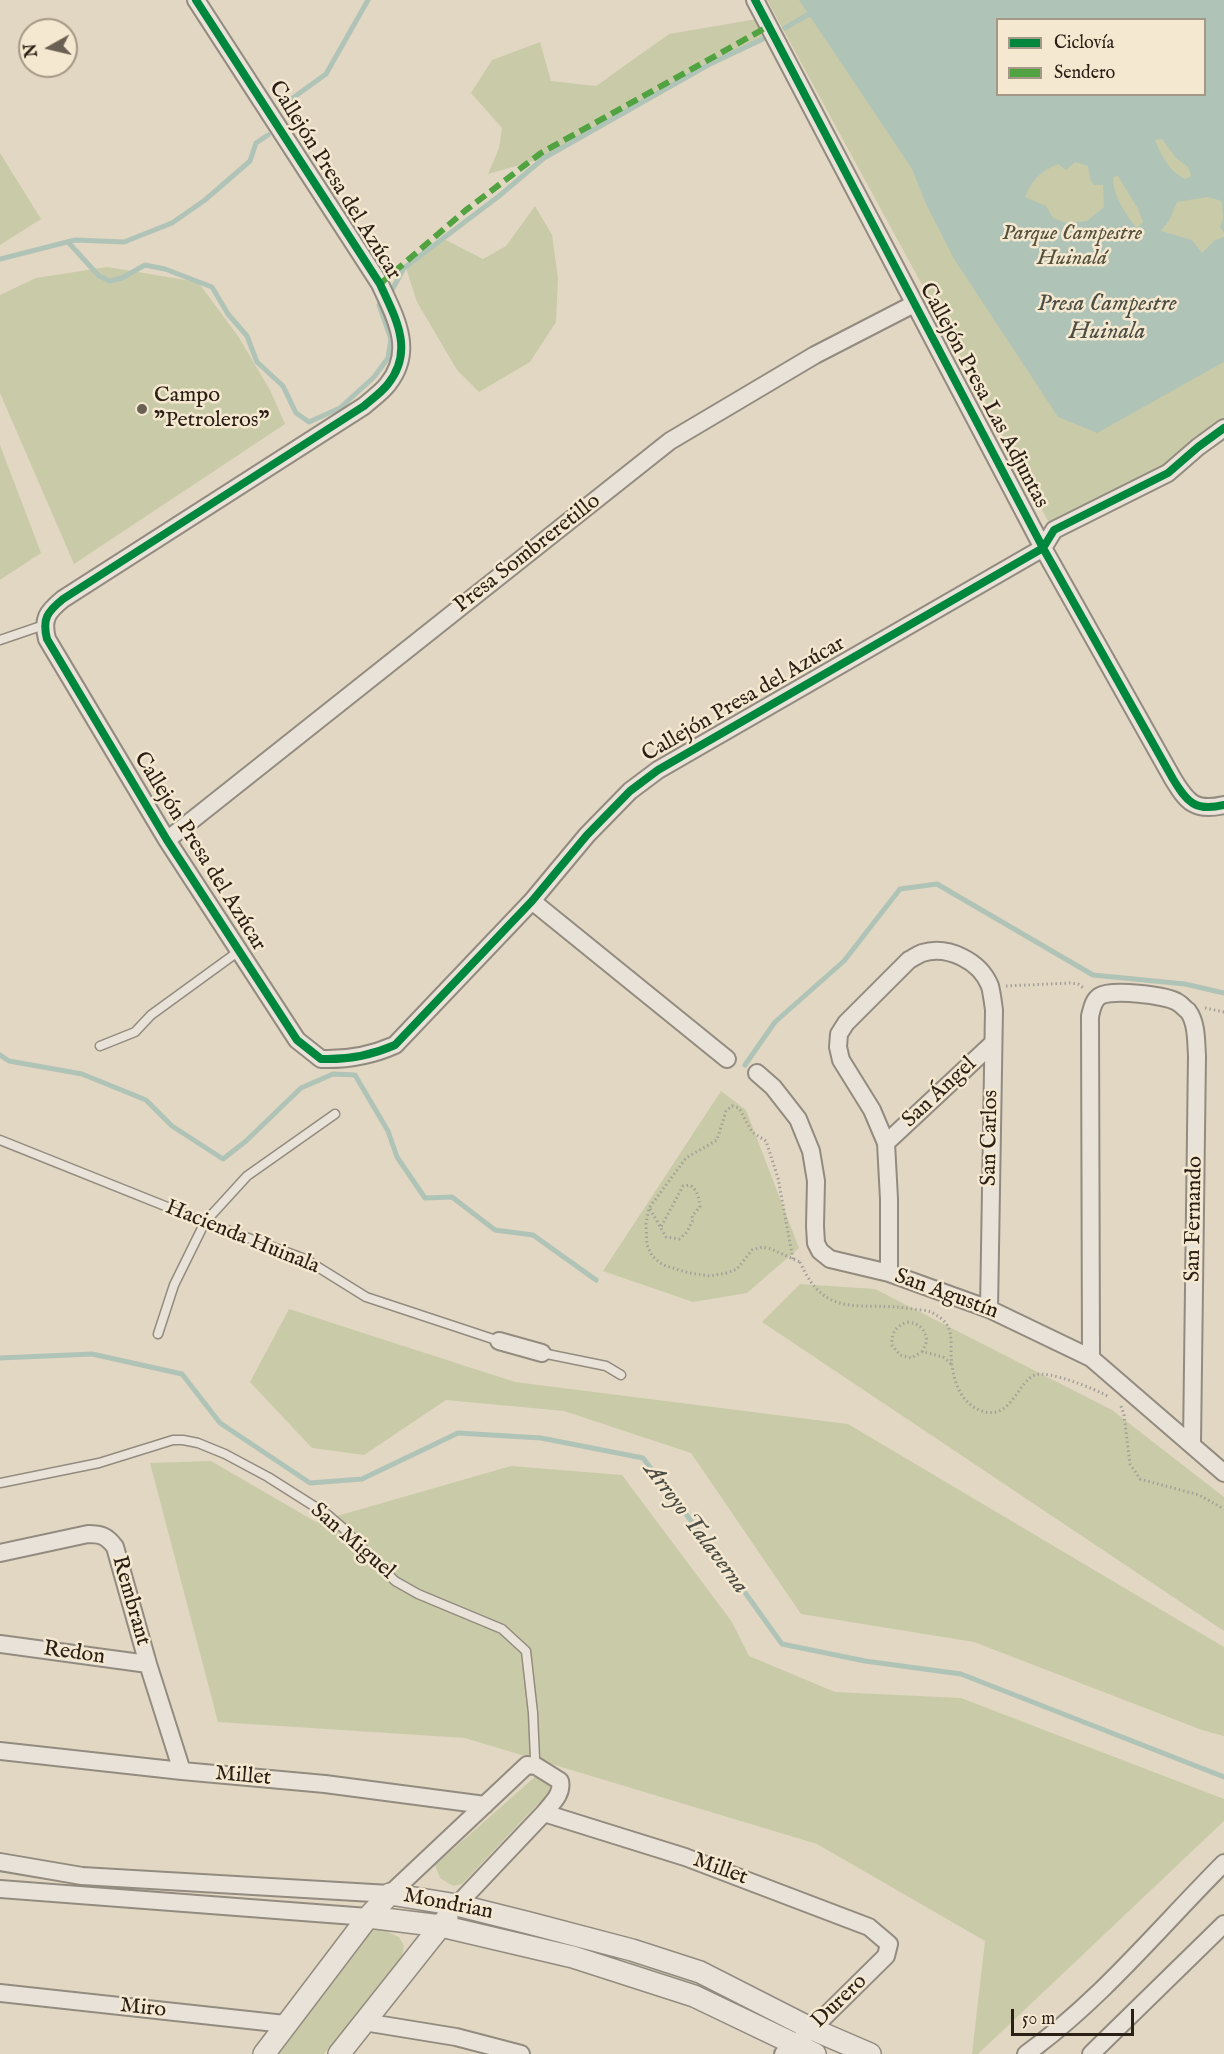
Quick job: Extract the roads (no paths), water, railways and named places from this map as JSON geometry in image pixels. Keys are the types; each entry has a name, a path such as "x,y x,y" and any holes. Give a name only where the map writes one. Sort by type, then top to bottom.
{"street":[{"name":"Callejón Presa del Azúcar","path":"196,0 380,284 398,323 402,340 399,362 389,384 364,406 63,599 48,613 44,626 47,639 168,840 239,951 297,1040 321,1059 359,1058 395,1045 532,901 587,835 630,791 658,770 1043,548 1054,530 1168,473 1224,428"},
{"name":"Callejón Presa Las Adjuntas","path":"755,0 1043,548 1183,795 1192,804 1204,808 1224,805"},
{"name":"Presa Sombreretillo","path":"168,840 670,441 815,355 914,304"},
{"path":"532,901 727,1059"},
{"name":"San Carlos","path":"886,1143 872,1110 841,1060 838,1047 839,1034 846,1023 909,960 921,953 939,951 966,958 980,971 990,986 994,1010 989,1309"},
{"name":"San Fernando","path":"1092,1358 1090,1031 1092,1005 1098,997 1110,993 1161,997 1177,1002 1190,1013 1196,1031 1192,1443"},
{"name":"San Ángel","path":"886,1143 993,1043"},
{"name":"San Agustín","path":"757,1072 773,1087 798,1119 811,1151 816,1181 816,1243 820,1251 830,1260 889,1273 989,1309 1092,1358 1224,1473"},
{"path":"886,1143 889,1273"},
{"name":"Hacienda Huinala","path":"499,1341 542,1353"},
{"name":"Rembrant","path":"0,1553 88,1534 102,1535 109,1539 115,1547 148,1664 182,1771"},
{"name":"Redon","path":"0,1644 148,1664"},
{"name":"Millet","path":"0,1751 324,1784 485,1804"},
{"path":"264,2054 368,1917 521,1770 533,1764 560,1781 561,1786 557,1796 544,1813 457,1905 339,2054"},
{"name":"Millet","path":"544,1813 750,1880 869,1927 889,1944"},
{"name":"Mondrian","path":"0,1862 82,1876 390,1894 457,1905 632,1950 700,1972 812,2029 870,2054"},
{"path":"1026,2054 1088,2004 1140,1953 1224,1863"},
{"name":"Mondrian","path":"0,1889 368,1917 441,1926 573,1957 694,1995 789,2049 814,2054"},
{"path":"1091,2054 1224,1924"},
{"name":"Durero","path":"789,2049 875,1968 886,1956 889,1944"},
{"name":"Miro","path":"0,1993 285,2024"},
{"path":"364,2022 456,2037 521,2054"}],"lane":[{"path":"0,640 22,631 44,626"},
{"path":"100,1046 135,1032 151,1015 239,951"},
{"path":"158,1334 174,1285 205,1222 247,1176 335,1114"},
{"name":"Hacienda Huinala","path":"0,1140 205,1222 305,1259 366,1297 499,1341"},
{"name":"Hacienda Huinala","path":"542,1353 606,1366 621,1375"},
{"name":"San Miguel","path":"0,1483 99,1463 172,1440 183,1440 225,1454 268,1477 328,1515 395,1581 418,1594 502,1629 526,1651 533,1713 535,1759"}],"water":[{"name":"Presa Campestre Huinala","path":"799,0 1224,0 1224,233 1220,227 1223,219 1222,201 1207,197 1177,202 1170,219 1161,231 1192,240 1202,253 1215,240 1224,237 1224,362 1097,433 1058,417 954,259 925,202 912,169","holes":["1162,139 1176,158 1188,167 1191,176 1185,179 1170,167 1155,140","1075,162 1088,166 1090,179 1094,185 1103,185 1104,207 1087,221 1066,223 1053,218 1046,206 1025,197 1034,181 1046,170 1058,164 1066,170","1118,176 1138,209 1143,222 1137,228 1120,204 1115,191 1113,177"]}],"waterway":[{"path":"291,121 293,119 283,105 326,74 368,0"},
{"path":"785,28 809,14"},
{"path":"392,290 404,268 499,196 544,158 708,65 763,39"},
{"path":"0,259 75,240 124,242 172,223 205,200 250,161 256,143 268,135"},
{"path":"68,242 99,276 110,281 122,278 145,265 165,269 212,287 228,314 247,336 257,362 283,386 296,413 309,422 340,408 374,377 388,358 391,339 379,305"},
{"path":"745,1065 775,1022 844,961 900,889 937,884 1093,975 1185,984 1224,993"},
{"path":"0,1055 9,1061 82,1074 146,1100 172,1126 223,1159 246,1141 301,1088 333,1074 355,1075 388,1131 397,1157 425,1198 452,1197 495,1230 533,1235 596,1280"},
{"name":"Arroyo Talaverna","path":"0,1358 92,1354 182,1374 220,1423 310,1483 362,1479 458,1433 541,1438 643,1458 782,1644 865,1661 961,1674 1224,1777"}],"place":[{"name":"Campo \"Petroleros\"","path":"142,409"}],"park label":[{"name":"Parque Campestre Huinalá","path":"1072,246"}]}
